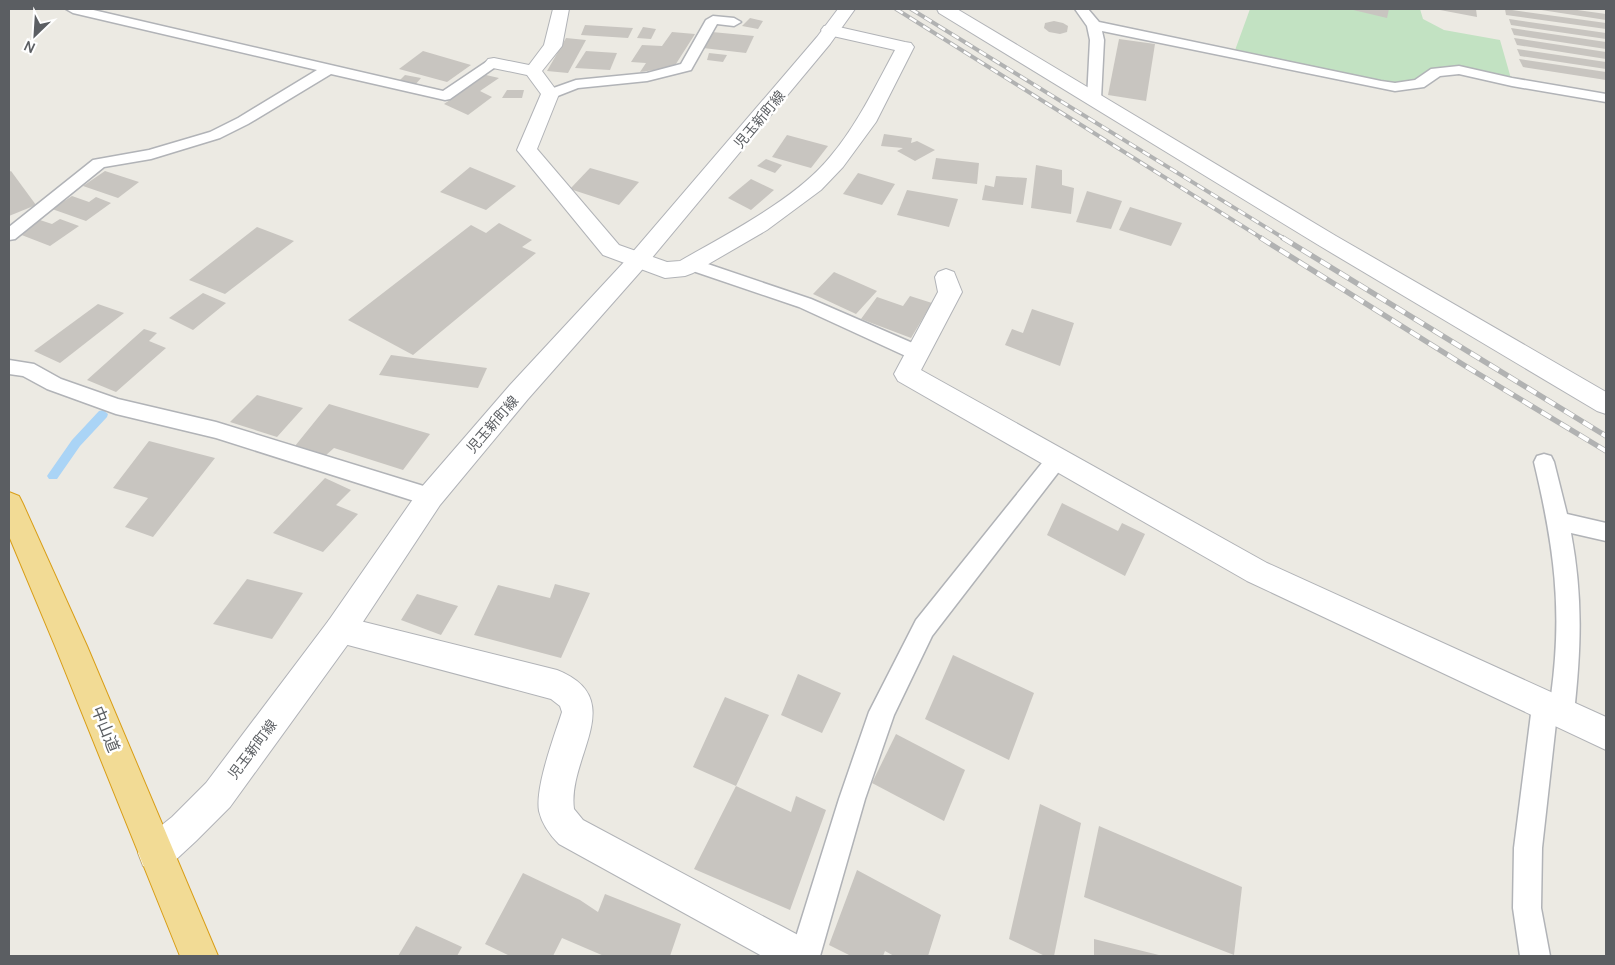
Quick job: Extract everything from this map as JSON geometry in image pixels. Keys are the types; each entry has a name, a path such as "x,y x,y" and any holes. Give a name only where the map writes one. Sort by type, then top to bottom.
{"highway":[{"name":"中山道","path":"9,504 75,655 196,955"}],"street":[{"path":"533,71 553,46 561,9"},
{"name":"児玉新町線","path":"156,853 184,829 218,795 340,630 430,498 520,392 741,141 847,9"},
{"path":"945,9 1328,241 1606,404"},
{"path":"494,63 533,71 550,94 527,150 611,250 665,270 675,270 693,265 759,225 814,185 836,163 866,122 905,47 830,30"},
{"path":"946,277 950,292 906,374 1257,572 1606,734"},
{"path":"340,630 548,682 565,688 577,702 578,712 556,796 557,813 562,823 571,832 800,956"}],"lane":[{"path":"73,9 445,96 494,63"},
{"path":"1081,9 1094,25 1097,40 1094,99"},
{"path":"550,94 576,84 648,77 686,67 713,20 734,22"},
{"path":"1094,25 1381,85 1419,84 1436,72 1459,70 1512,82 1606,98"},
{"path":"9,235 98,164 151,154 216,135 243,122 329,68"},
{"path":"693,265 805,303 917,353"},
{"path":"9,367 27,369 54,384 116,406 216,430 430,498"},
{"path":"805,956 852,799 882,712 924,628 1057,459"},
{"path":"1535,956 1527,908 1528,848 1569,633 1567,575 1559,521 1544,462"},
{"path":"1559,521 1606,532"}],"green space":[{"path":"1250,9 1420,9 1423,19 1444,30 1500,40 1512,82 1446,70 1408,86 1234,53"}],"building":[{"path":"1349,9 1389,9 1387,18"},
{"path":"1476,9 1477,17 1440,10"},
{"path":"1505,9 1606,23 1606,29 1506,15"},
{"path":"1535,9 1570,9 1606,14 1606,20"},
{"path":"750,18 763,21 758,29 742,26"},
{"path":"1509,19 1606,33 1606,39 1511,25"},
{"path":"1054,21 1068,26 1067,32 1060,34 1049,32 1044,28 1045,23"},
{"path":"585,25 633,28 628,38 581,35"},
{"path":"643,27 656,29 651,39 637,38"},
{"path":"1511,28 1606,42 1606,49 1514,35"},
{"path":"672,32 695,34 674,67 640,72 646,63 631,62 642,45 662,46"},
{"path":"712,32 754,36 746,53 703,48"},
{"path":"566,38 586,40 568,73 547,71"},
{"path":"1514,38 1606,52 1606,59 1517,45"},
{"path":"1119,39 1155,44 1146,101 1108,95"},
{"path":"1517,49 1606,62 1606,69 1520,56"},
{"path":"423,51 471,65 447,82 399,69"},
{"path":"586,51 617,53 610,70 575,68"},
{"path":"709,53 727,55 723,62 707,60"},
{"path":"1519,59 1606,72 1606,80 1523,67"},
{"path":"405,75 421,78 415,85 399,81"},
{"path":"486,75 499,78 480,91 492,97 468,115 444,104"},
{"path":"507,90 524,90 522,98 502,98"},
{"path":"884,134 912,138 911,143 917,141 935,150 915,161 897,151 903,148 881,146"},
{"path":"787,135 828,146 811,168 772,157"},
{"path":"936,158 979,163 977,184 932,179"},
{"path":"766,159 782,165 775,173 757,166"},
{"path":"1036,165 1062,170 1062,185 1074,188 1071,214 1031,208"},
{"path":"470,167 516,186 486,210 440,192"},
{"path":"590,168 639,182 619,205 570,189"},
{"path":"11,171 36,205 9,216 9,172"},
{"path":"105,171 139,182 118,198 83,186"},
{"path":"858,173 895,184 882,205 843,194"},
{"path":"996,176 1027,178 1023,205 982,200 985,185 994,187"},
{"path":"751,179 774,190 751,210 728,198"},
{"path":"907,190 958,199 949,227 897,215"},
{"path":"1087,191 1122,201 1111,229 1076,222"},
{"path":"72,196 89,202 96,197 111,203 86,221 52,209"},
{"path":"1130,207 1182,223 1171,246 1119,230"},
{"path":"60,219 79,226 50,246 19,234 40,220 52,224"},
{"path":"499,223 532,240 522,247 536,253 413,355 348,320 471,225 486,233"},
{"path":"257,227 294,241 225,294 189,280"},
{"path":"834,272 877,291 856,314 813,294"},
{"path":"203,293 226,303 193,330 169,318"},
{"path":"910,296 932,303 911,338 861,319 877,297 903,306"},
{"path":"98,304 124,313 60,363 34,351"},
{"path":"1032,309 1074,323 1060,366 1005,345 1012,329 1023,333"},
{"path":"144,329 157,333 149,341 166,348 116,392 87,380"},
{"path":"391,355 487,368 478,388 379,375"},
{"path":"257,395 303,408 277,437 230,422"},
{"path":"329,404 430,434 403,470 334,448 325,456 295,446"},
{"path":"149,441 215,458 153,537 125,527 148,498 113,488"},
{"path":"325,478 351,490 336,505 358,514 323,552 273,533"},
{"path":"1062,503 1118,531 1122,523 1145,534 1125,576 1047,535"},
{"path":"247,579 303,593 272,639 213,624"},
{"path":"555,584 590,593 561,658 474,635 498,585 550,598"},
{"path":"417,594 458,606 441,635 401,620"},
{"path":"953,655 1034,693 1009,760 925,719"},
{"path":"798,674 841,693 822,733 781,715"},
{"path":"725,697 769,715 736,786 693,767"},
{"path":"896,734 965,770 944,821 872,783"},
{"path":"736,786 791,812 796,796 826,810 790,910 694,869"},
{"path":"1040,804 1081,823 1054,956 1045,956 1009,939"},
{"path":"1099,826 1242,887 1234,955 1084,897"},
{"path":"857,870 941,915 928,956 894,956 885,951 883,956 851,956 829,945"},
{"path":"523,873 580,900 598,912 605,894 681,924 670,956 604,956 562,938 553,956 510,956 485,944"},
{"path":"416,926 462,947 457,956 398,956"},
{"path":"1094,939 1163,956 1094,956"}],"waterway":[{"path":"53,476 76,443 103,414"}],"railway":[{"path":"896,9 1263,239"},
{"path":"911,9 1285,239"},
{"path":"1261,238 1467,367 1606,451"},
{"path":"1283,238 1606,436"}]}
